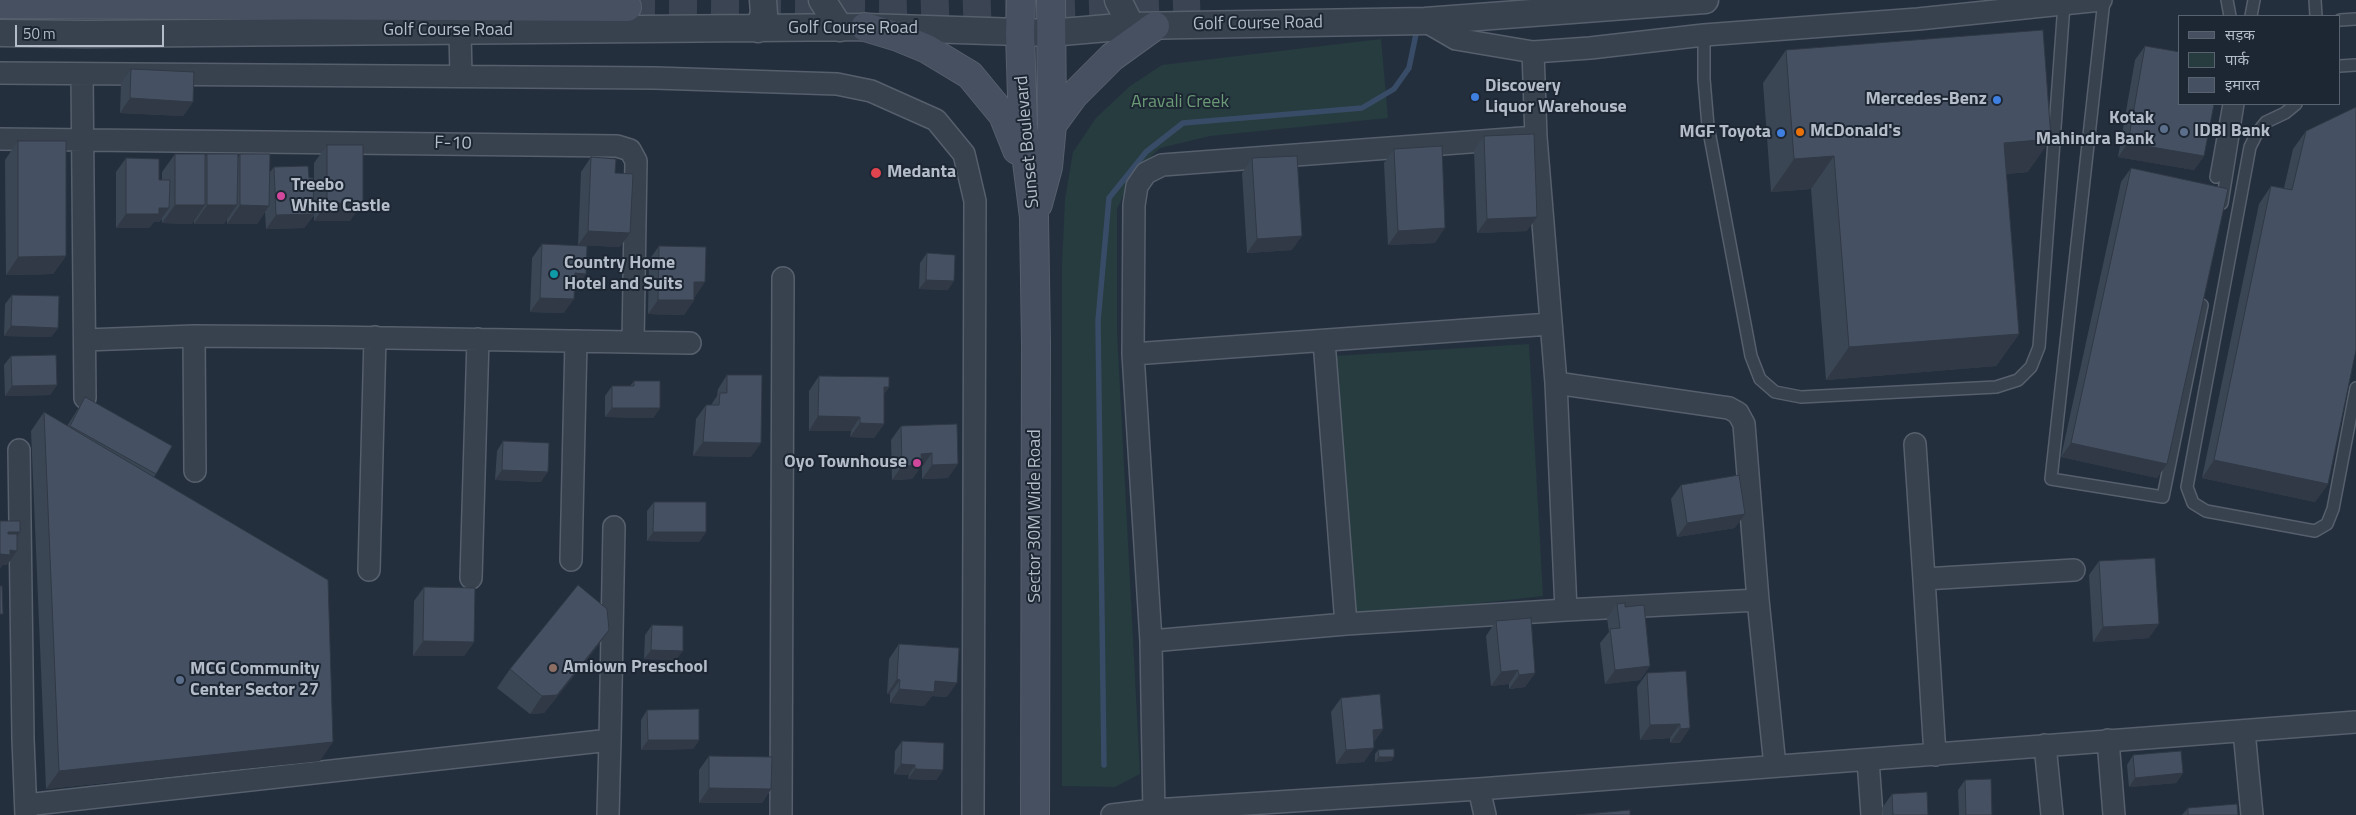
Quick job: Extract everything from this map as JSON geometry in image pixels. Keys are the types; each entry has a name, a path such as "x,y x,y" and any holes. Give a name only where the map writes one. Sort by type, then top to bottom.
{"main road":[{"name":"Sunset Boulevard","path":"1021,0 1020,33 1023,130 1034,217"},
{"name":"Sunset Boulevard","path":"1034,217 1048,167 1052,125 1051,0"},
{"path":"0,4 627,7"},
{"path":"1052,125 1074,96 1143,26"},
{"path":"853,28 898,36 927,49 970,75 1003,115 1022,163 1034,217"},
{"name":"Sector 30M Wide Road","path":"1034,217 1036,343 1035,815"}],"street":[{"path":"758,29 764,14 763,0"},
{"path":"822,0 853,28"},
{"path":"1118,0 1143,26"},
{"name":"Golf Course Road","path":"0,32 853,28 1050,33 1143,26 1425,21 1705,0"},
{"path":"1425,21 1456,39 1533,52 1590,48 1704,35 1804,29 2103,0"},
{"path":"460,31 460,76"},
{"path":"1533,52 1536,136 1556,383 1566,610"},
{"path":"0,73 655,78 837,84 871,91 936,120 964,154 975,201 973,815"},
{"path":"82,74 86,340 85,398"},
{"path":"1154,812 1151,641 1133,354 1134,205 1137,186 1146,173 1162,165 1536,136"},
{"path":"0,139 82,139"},
{"name":"F-10","path":"82,139 617,146 630,150 636,162 633,342"},
{"path":"781,815 783,278"},
{"path":"1133,354 1550,324"},
{"path":"86,340 194,336 374,337 690,343"},
{"path":"194,336 195,471"},
{"path":"369,570 374,337"},
{"path":"471,578 478,339"},
{"path":"571,560 576,341"},
{"path":"1324,341 1346,624"},
{"path":"1556,383 1729,408 1738,413 1744,424 1758,600 1775,766"},
{"path":"1916,444 1935,755"},
{"path":"19,450 23,739 26,810 610,740"},
{"path":"608,815 614,527"},
{"path":"1924,579 2074,570"},
{"path":"1151,641 1346,624 1758,600"},
{"path":"1112,815 1355,806 1479,789 2356,722"},
{"path":"2244,731 2252,815"},
{"path":"2108,740 2114,815"},
{"path":"2045,745 2052,815"},
{"path":"1868,760 1872,815"},
{"path":"1479,789 1485,815"}],"lane":[{"path":"2103,0 2051,479 2163,497 2204,295"},
{"path":"2227,0 2230,15"},
{"path":"2252,15 2254,0"},
{"path":"2315,0 2316,15"},
{"path":"1704,35 1704,79 1708,126 1751,356 1760,379 1775,392 1801,397 1996,388 2018,380 2031,367 2039,347 2064,4"},
{"path":"2341,20 2356,19"},
{"path":"2341,66 2356,65"},
{"path":"2216,177 2229,105"},
{"path":"2219,218 2238,105"},
{"path":"2295,105 2285,113 2266,122 2257,132 2250,147 2187,487 2193,503 2206,511 2315,531 2327,524 2333,508 2356,388"}],"green space":[{"name":"Aravali Creek","path":"1381,39 1388,118 1210,136 1160,148 1134,173 1117,209 1117,332 1140,774 1115,787 1062,786 1062,265 1065,200 1073,152 1096,118 1130,86 1162,65"},
{"path":"1529,344 1543,596 1355,617 1334,356"}],"building":[{"path":"2043,30 2051,139 2004,143 2019,334 1849,347 1834,156 1794,159 1786,50"},
{"path":"2145,46 2178,52 2178,105 2214,105 2204,156 2128,143"},
{"path":"131,69 194,72 193,102 130,98"},
{"path":"2356,107 2356,350 2328,484 2214,460 2271,186 2292,190 2306,131"},
{"path":"1534,134 1537,217 1487,219 1484,136"},
{"path":"18,141 66,141 66,256 18,257"},
{"path":"327,145 363,145 363,203 327,203"},
{"path":"1442,146 1445,228 1398,231 1394,149"},
{"path":"175,154 205,154 205,205 175,205"},
{"path":"207,154 238,154 237,205 207,205"},
{"path":"240,154 270,154 269,206 240,205"},
{"path":"1297,156 1302,236 1257,239 1252,158"},
{"path":"591,157 616,159 615,173 633,174 630,233 588,231"},
{"path":"126,158 159,159 159,180 170,180 169,208 159,208 159,214 126,214"},
{"path":"308,166 309,178 313,178 314,214 276,215 274,167"},
{"path":"2131,168 2228,189 2167,464 2071,443"},
{"path":"542,244 587,246 586,274 575,273 574,299 540,298"},
{"path":"659,246 706,247 705,282 694,282 694,300 658,300"},
{"path":"927,253 955,255 954,281 926,280"},
{"path":"12,295 59,296 58,328 11,326"},
{"path":"56,355 57,385 12,386 11,356"},
{"path":"727,375 762,375 761,443 703,442 706,405 719,405 720,393 727,393"},
{"path":"819,376 889,377 889,387 884,387 884,424 860,423 860,417 818,416"},
{"path":"634,381 660,381 660,408 612,408 612,386 634,386"},
{"path":"85,397 172,446 156,474 70,426"},
{"name":"MCG Community Center Sector 27","path":"44,412 328,580 333,742 59,771"},
{"path":"957,424 958,464 932,465 932,453 921,454 922,465 902,466 901,426"},
{"path":"503,441 549,443 548,472 502,470"},
{"path":"1739,475 1745,514 1687,523 1681,485"},
{"path":"654,502 706,502 706,532 653,532"},
{"path":"0,521 20,521 20,532 8,532 8,534 17,534 17,551 10,550 10,555 0,554"},
{"path":"2155,558 2159,624 2103,627 2099,561"},
{"path":"578,585 607,609 609,630 557,695 542,696 510,669"},
{"path":"0,586 2,586 3,614 0,614"},
{"path":"424,587 475,588 474,642 423,641"},
{"path":"1625,603 1625,607 1644,605 1650,666 1615,670 1610,629 1620,628 1617,604"},
{"path":"1531,618 1535,673 1519,675 1518,670 1501,672 1496,621"},
{"path":"652,625 683,626 683,651 651,650"},
{"path":"899,644 959,648 957,683 935,681 934,692 899,689 900,680 897,679"},
{"path":"1686,671 1690,728 1680,729 1680,724 1650,725 1647,673"},
{"path":"1380,694 1383,729 1373,730 1374,748 1346,750 1341,698"},
{"path":"699,709 699,740 648,740 647,710"},
{"path":"902,741 944,743 943,770 915,769 915,765 901,764"},
{"path":"1394,749 1394,757 1379,757 1378,750"},
{"path":"2181,751 2183,773 2135,778 2133,755"},
{"path":"709,756 772,757 771,789 709,788"},
{"path":"1991,779 1992,815 1966,815 1965,780"},
{"path":"1927,792 1928,815 1893,815 1892,794"},
{"path":"2237,804 2238,815 2188,815 2188,808"},
{"path":"1630,810 1630,815 1576,815"}],"waterway":[{"path":"1104,765 1098,321 1109,198 1146,152 1183,123 1362,108 1394,89 1409,68 1417,29"}],"tunnel":[{"path":"627,7 905,10 1200,0"}],"place":[{"name":"Discovery Liquor Warehouse","path":"1475,97"},
{"name":"Mercedes-Benz","path":"1997,100"},
{"name":"Kotak Mahindra Bank","path":"2164,129"},
{"name":"McDonald's","path":"1800,132"},
{"name":"IDBI Bank","path":"2184,132"},
{"name":"MGF Toyota","path":"1781,133"},
{"name":"Medanta","path":"876,173"},
{"name":"Treebo White Castle","path":"281,196"},
{"name":"Country Home Hotel and Suits","path":"554,274"},
{"name":"Oyo Townhouse","path":"917,463"},
{"name":"Amiown Preschool","path":"553,668"},
{"name":"MCG Community Center Sector 27","path":"180,680"}]}
